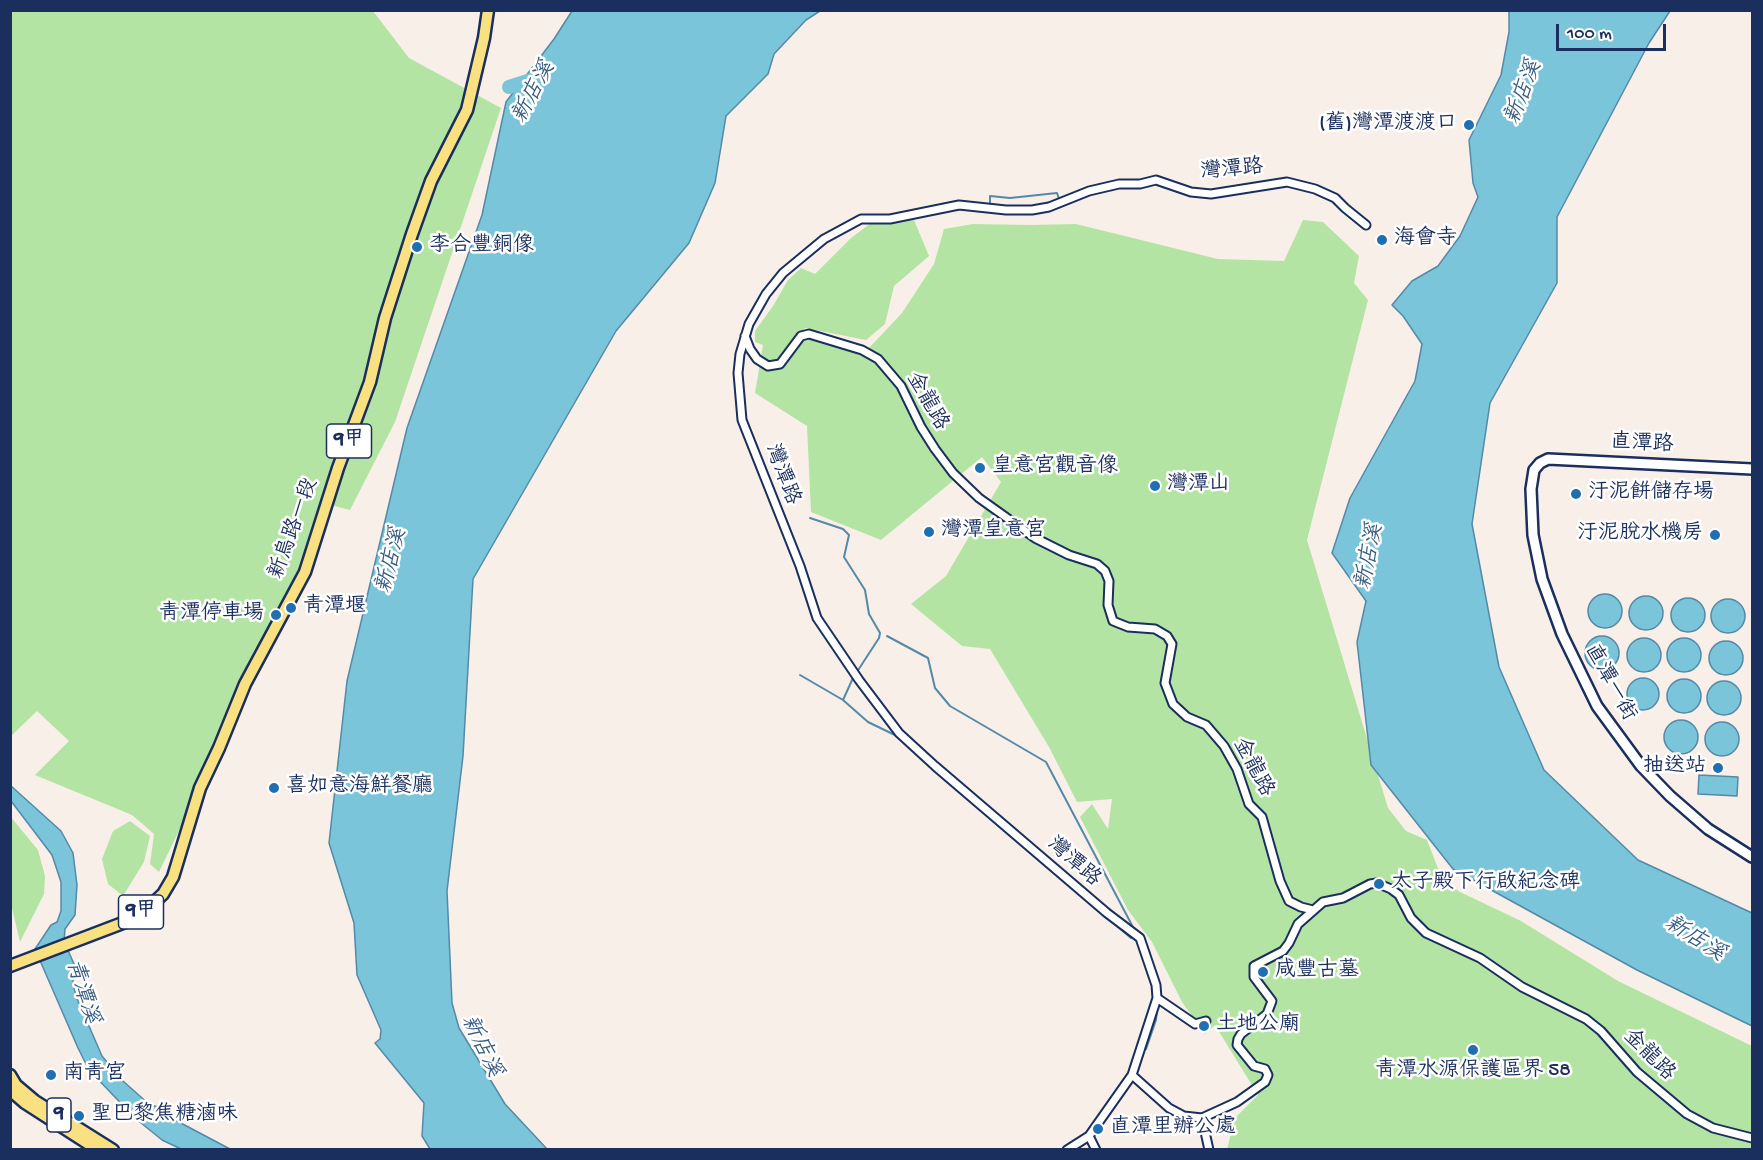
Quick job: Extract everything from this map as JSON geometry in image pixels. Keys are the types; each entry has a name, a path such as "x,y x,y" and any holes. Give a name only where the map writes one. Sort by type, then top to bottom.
{"main road":[{"name":"新烏路一段","path":"14,965 129,921 163,894 173,877 200,788 245,684 305,572 338,468 370,382 385,318 412,234 431,181 467,110 484,38 488,10"},
{"name":"9","path":"10,1075 16,1085 35,1101 113,1149"},
{"name":"9","path":"10,1090 25,1103 98,1149"}],"street":[{"name":"灣潭路","path":"1067,1149 1089,1136 1132,1075 1156,998 1156,985 1140,938 1089,898 899,733 817,618 800,566 742,420 738,373 745,336 766,294 783,273 824,239 861,219 890,219 959,205 1032,210 1049,207 1089,191 1119,184 1140,184 1156,180 1191,192 1211,194 1287,182 1315,189 1335,198 1366,225"},
{"name":"金龍路","path":"745,336 757,359 768,366 780,364 801,336 809,334 862,350 879,359 902,386 921,427 935,449 953,473 979,498 1035,538 1069,555 1097,564 1105,571 1109,581 1108,605 1113,621 1128,627 1155,629 1167,636 1172,644 1165,683 1173,704 1187,717 1206,725 1224,746 1237,769 1249,804 1262,817 1280,881 1289,901 1301,908 1313,910 1323,902 1343,898 1370,884 1384,885 1399,895 1411,918 1426,933 1480,958 1515,983 1586,1019 1601,1031 1627,1062 1687,1114 1713,1128 1752,1138"},
{"name":"直潭路","path":"1534,470 1548,459 1752,469"},
{"name":"直潭一街","path":"1534,470 1532,528 1542,579 1562,634 1597,706 1641,766 1670,796 1708,830 1752,857"},
{"path":"1132,1075 1169,1108 1184,1116 1202,1118 1237,1102 1265,1082 1268,1075 1265,1069 1254,1066 1237,1045 1241,1034 1267,1014 1272,1001 1254,978 1254,966 1283,951 1290,943 1298,924 1313,910"},
{"path":"1156,998 1195,1024 1206,1021"},
{"path":"1202,1118 1209,1149"},
{"path":"1089,1136 1096,1149"}],"green space":[{"path":"11,11 373,11 409,58 501,108 395,422 350,510 323,503 301,579 159,872 150,864 154,834 132,815 35,775 69,741 37,711 11,736"},
{"path":"914,220 929,256 894,286 885,324 866,340 805,328 794,338 818,333 869,348 902,313 934,264 944,229 973,224 1076,224 1218,259 1284,261 1303,220 1323,222 1359,256 1354,283 1368,300 1307,540 1388,808 1406,831 1427,840 1439,871 1458,891 1521,921 1618,981 1752,1046 1752,1149 1227,1149 1235,1118 1258,1095 1215,1025 1205,1034 1182,1002 1152,942 1128,910 1080,817 1092,804 1108,829 1112,799 1077,802 1049,747 990,649 962,646 911,604 946,576 1001,482 982,457 881,540 811,512 807,426 755,393 763,345 755,342 755,331 788,280 801,268 815,274 851,238 871,223"},
{"path":"10,816 38,850 45,876 44,894 20,942 11,904"},
{"path":"130,821 150,836 144,862 123,896 108,884 102,859 113,831"}],"water":[{"name":"新店溪","path":"572,11 820,11 806,20 774,54 768,74 726,116 715,183 689,243 616,331 473,579 463,756 447,891 452,1003 459,1028 505,1104 547,1149 430,1149 422,1136 424,1103 375,1043 380,1039 381,1030 357,975 354,923 329,843 347,681 407,428 482,215 506,102 554,39"},
{"name":"新店溪","path":"1509,11 1670,11 1649,43 1557,217 1557,283 1490,403 1472,524 1499,667 1544,770 1638,860 1752,913 1752,1026 1637,970 1453,869 1371,765 1357,642 1366,601 1332,553 1350,498 1415,381 1422,344 1403,316 1392,305 1412,281 1438,266 1460,236 1478,197 1473,183 1469,140 1501,75 1509,32"},
{"path":"1605,594 1617,599 1622,611 1617,623 1605,628 1593,623 1588,611 1593,599"},
{"path":"1646,596 1658,601 1663,613 1658,625 1646,630 1634,625 1629,613 1634,601"},
{"path":"1688,598 1700,603 1705,615 1700,627 1688,632 1676,627 1671,615 1676,603"},
{"path":"1728,599 1740,604 1745,616 1740,628 1728,633 1716,628 1711,616 1716,604"},
{"path":"1602,636 1614,641 1619,653 1614,665 1602,670 1590,665 1585,653 1590,641"},
{"path":"1644,638 1656,643 1661,655 1656,667 1644,672 1632,667 1627,655 1632,643"},
{"path":"1684,638 1696,643 1701,655 1696,667 1684,672 1672,667 1667,655 1672,643"},
{"path":"1726,641 1738,646 1743,658 1738,670 1726,675 1714,670 1709,658 1714,646"},
{"path":"1643,678 1654,683 1659,694 1654,705 1643,710 1632,705 1627,694 1632,683"},
{"path":"1684,679 1696,684 1701,696 1696,708 1684,713 1672,708 1667,696 1672,684"},
{"path":"1724,681 1736,686 1741,698 1736,710 1724,715 1712,710 1707,698 1712,686"},
{"path":"1681,720 1693,725 1698,737 1693,749 1681,754 1669,749 1664,737 1669,725"},
{"path":"1722,722 1734,727 1739,739 1734,751 1722,756 1710,751 1705,739 1710,727"},
{"path":"1699,775 1738,777 1737,796 1698,794"},
{"path":"10,785 61,831 73,853 77,885 75,915 65,929 64,941 74,964 73,983 76,996 102,1056 123,1081 150,1105 159,1107 160,1112 230,1149 181,1149 162,1140 135,1118 89,1070 35,949 51,925 57,922 61,911 61,882 52,855 11,801"}],"waterway":[{"name":"新店溪","path":"509,87 537,78"},
{"path":"990,205 990,196 1010,198 1057,193 1059,199"},
{"path":"810,518 843,529 849,535 844,557 865,590 869,614 880,633 853,678 843,700"},
{"path":"887,636 928,658 935,688 950,706 1046,762 1135,931"},
{"path":"800,675 843,700 868,722 901,738"},
{"path":"1075,890 1131,938"},
{"path":"1147,972 1152,983"},
{"path":"1143,1050 1146,1049 1156,1020 1158,1003"}],"place":[{"name":"(舊)灣潭渡渡口","path":"1469,125"},
{"name":"海會寺","path":"1382,240"},
{"name":"李合豐銅像","path":"417,247"},
{"name":"皇意宮觀音像","path":"980,468"},
{"name":"灣潭山","path":"1155,486"},
{"name":"汙泥餅儲存場","path":"1576,494"},
{"name":"灣潭皇意宮","path":"929,532"},
{"name":"汙泥脫水機房","path":"1715,535"},
{"name":"青潭堰","path":"291,608"},
{"name":"青潭停車場","path":"276,615"},
{"name":"抽送站","path":"1718,768"},
{"name":"喜如意海鮮餐廳","path":"274,788"},
{"name":"太子殿下行啟紀念碑","path":"1379,884"},
{"name":"咸豐古墓","path":"1263,972"},
{"name":"土地公廟","path":"1204,1026"},
{"name":"青潭水源保護區界 58","path":"1473,1050"},
{"name":"南青宮","path":"51,1075"},
{"name":"聖巴黎焦糖滷味","path":"79,1116"},
{"name":"直潭里辦公處","path":"1098,1129"}],"water label":[{"name":"青潭溪","path":"81,992"}]}
